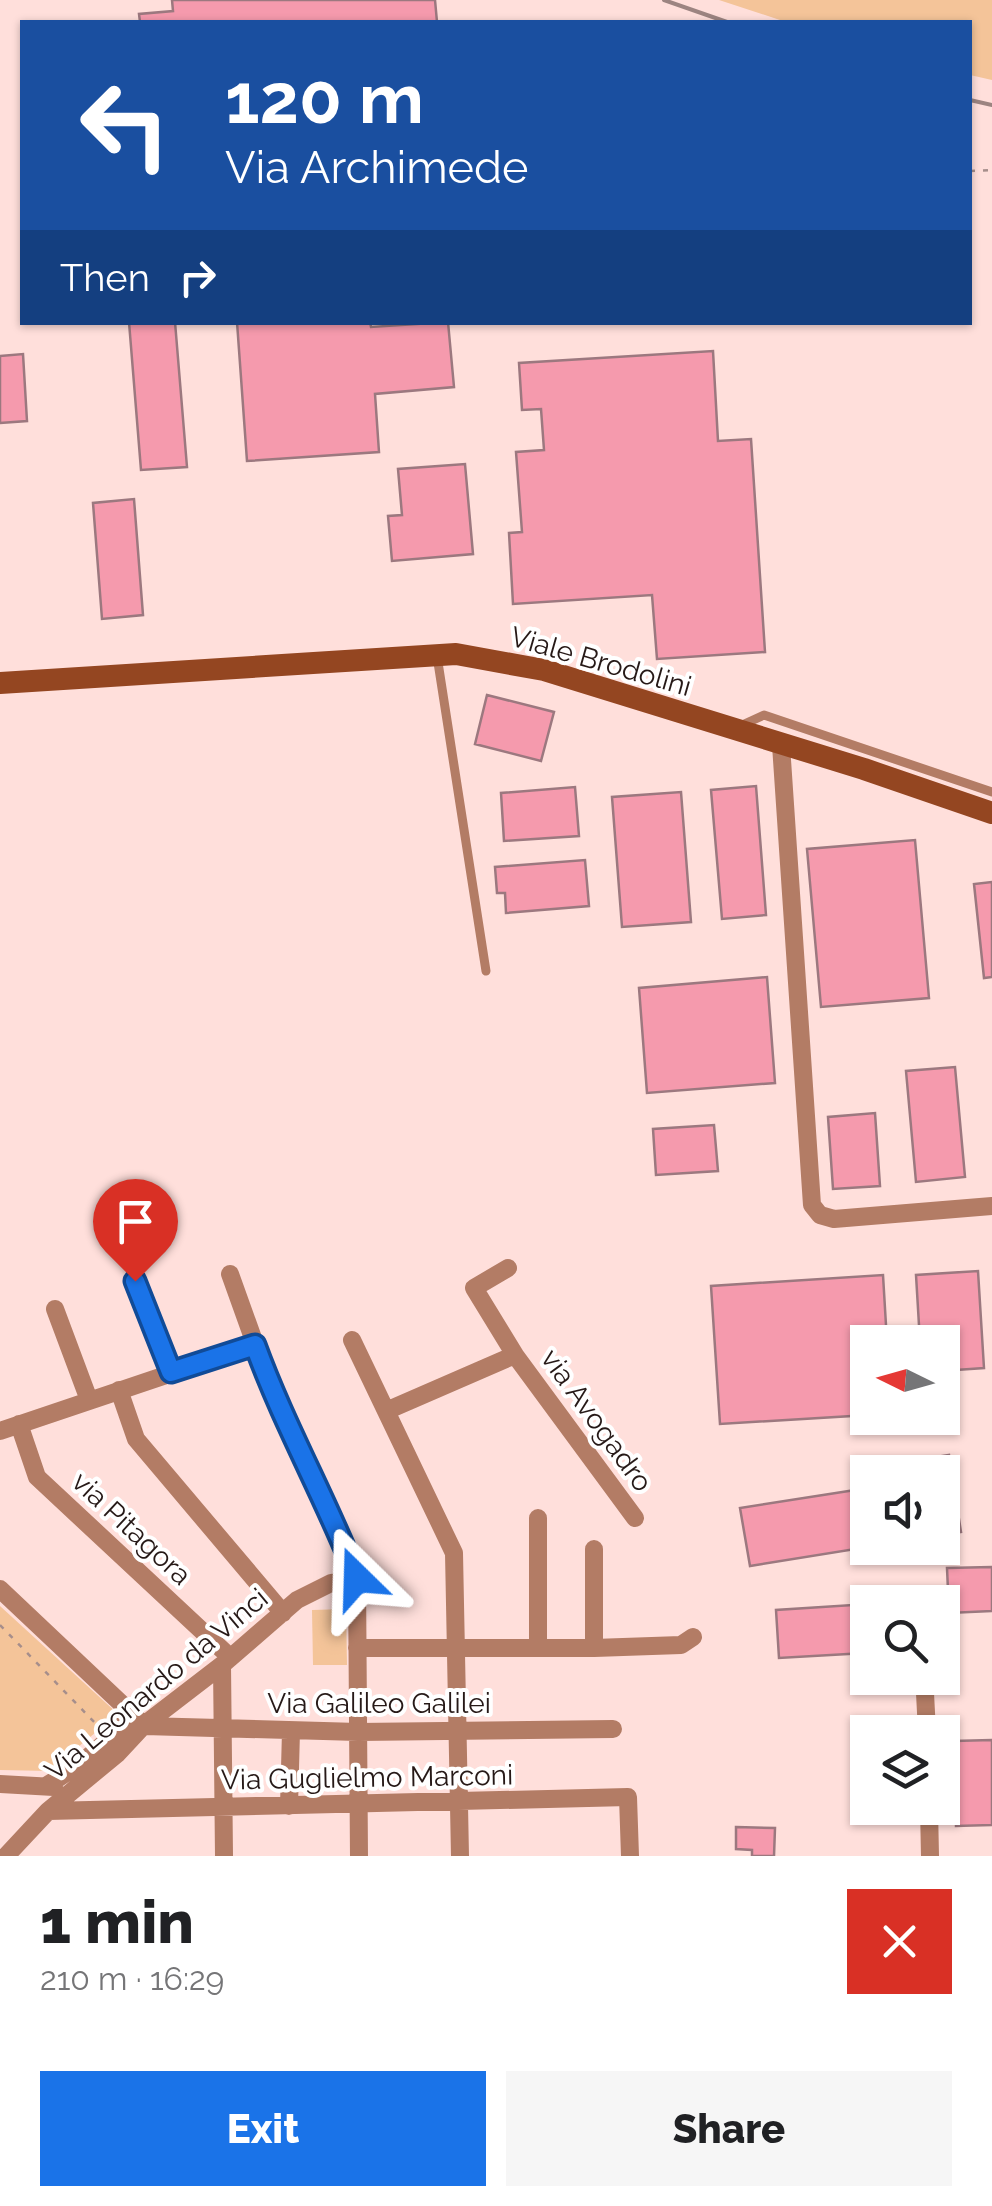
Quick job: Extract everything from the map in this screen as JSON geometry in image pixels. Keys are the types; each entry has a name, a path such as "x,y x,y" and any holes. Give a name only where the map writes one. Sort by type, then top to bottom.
{"street":[{"name":"Viale Brodolini","path":"0,683 436,653 544,670 992,813"},
{"path":"781,745 812,1205 820,1215 834,1219 992,1206"},
{"name":"via Avogadro","path":"508,1268 474,1288 515,1355 634,1518"},
{"path":"230,1274 273,1394 334,1519 357,1578 359,1856"},
{"path":"135,1281 171,1372"},
{"path":"55,1309 89,1400"},
{"path":"352,1340 454,1553 460,1856"},
{"path":"6,1426 255,1345"},
{"name":"via Avogadro","path":"386,1411 515,1355"},
{"path":"119,1390 136,1439 284,1612"},
{"name":"via Pitagora","path":"6,1426 37,1477 226,1661"},
{"path":"538,1518 538,1648"},
{"path":"594,1549 594,1648"},
{"name":"Via Leonardo da Vinci","path":"46,1786 95,1752 121,1727 140,1721 226,1661 296,1600 331,1583 357,1578"},
{"path":"0,1589 140,1721"},
{"path":"358,1648 594,1648 681,1645 692,1637"},
{"path":"224,1856 226,1661"},
{"name":"Via Leonardo da Vinci","path":"6,1856 48,1811 117,1754 140,1721"},
{"name":"Via Galileo Galilei","path":"140,1721 223,1730 613,1729"},
{"path":"289,1806 291,1730"},
{"path":"0,1784 73,1789"},
{"name":"Via Guglielmo Marconi","path":"48,1811 628,1797 630,1856"},
{"path":"929,1825 930,1856"}],"lane":[{"path":"436,653 486,971"},
{"path":"731,730 764,715 992,792"}],"path":[{"path":"0,1625 100,1728"}],"shaded area":[{"path":"719,0 992,0 992,80 972,75 972,20 780,20"},
{"path":"0,1606 118,1714 49,1771 0,1770"},
{"path":"346,1609 347,1665 313,1665 312,1610"}],"building":[{"path":"172,0 435,0 437,20 140,20 139,14 173,11"},
{"path":"129,325 175,325 187,467 141,470"},
{"path":"237,325 448,325 454,387 375,394 379,452 247,461"},
{"path":"713,351 718,441 751,439 765,652 657,659 652,595 513,604 509,533 522,532 516,452 544,450 541,409 522,410 519,363"},
{"path":"23,354 27,421 0,423 0,356"},
{"path":"465,464 473,554 392,561 388,516 402,515 398,469"},
{"path":"134,499 143,615 102,619 93,503"},
{"path":"487,695 554,712 541,761 475,744"},
{"path":"756,786 766,915 722,919 711,790"},
{"path":"575,787 579,836 504,841 501,793"},
{"path":"681,792 691,922 622,927 612,797"},
{"path":"915,840 929,998 821,1007 807,849"},
{"path":"585,860 589,906 506,913 505,893 497,893 495,867"},
{"path":"992,882 992,977 984,978 974,884"},
{"path":"767,977 775,1083 647,1093 639,988"},
{"path":"955,1067 965,1177 916,1182 906,1071"},
{"path":"875,1113 880,1186 833,1189 828,1117"},
{"path":"714,1125 718,1171 656,1175 653,1129"},
{"path":"978,1271 984,1368 960,1370 960,1325 919,1325 916,1275"},
{"path":"883,1275 886,1325 850,1325 850,1416 720,1424 711,1286"},
{"path":"850,1491 850,1550 750,1566 740,1508"},
{"path":"992,1567 992,1611 960,1612 960,1585 948,1585 947,1568"},
{"path":"850,1605 850,1654 779,1658 776,1610"},
{"path":"992,1740 992,1825 956,1826 960,1825 960,1741"},
{"path":"736,1827 775,1828 774,1856 752,1856 752,1850 736,1849"}],"railway":[{"path":"664,0 721,20"},
{"path":"972,100 992,105"}],"route":[{"path":"135,1281 171,1372 255,1345 273,1394 334,1519 357,1578"}]}
